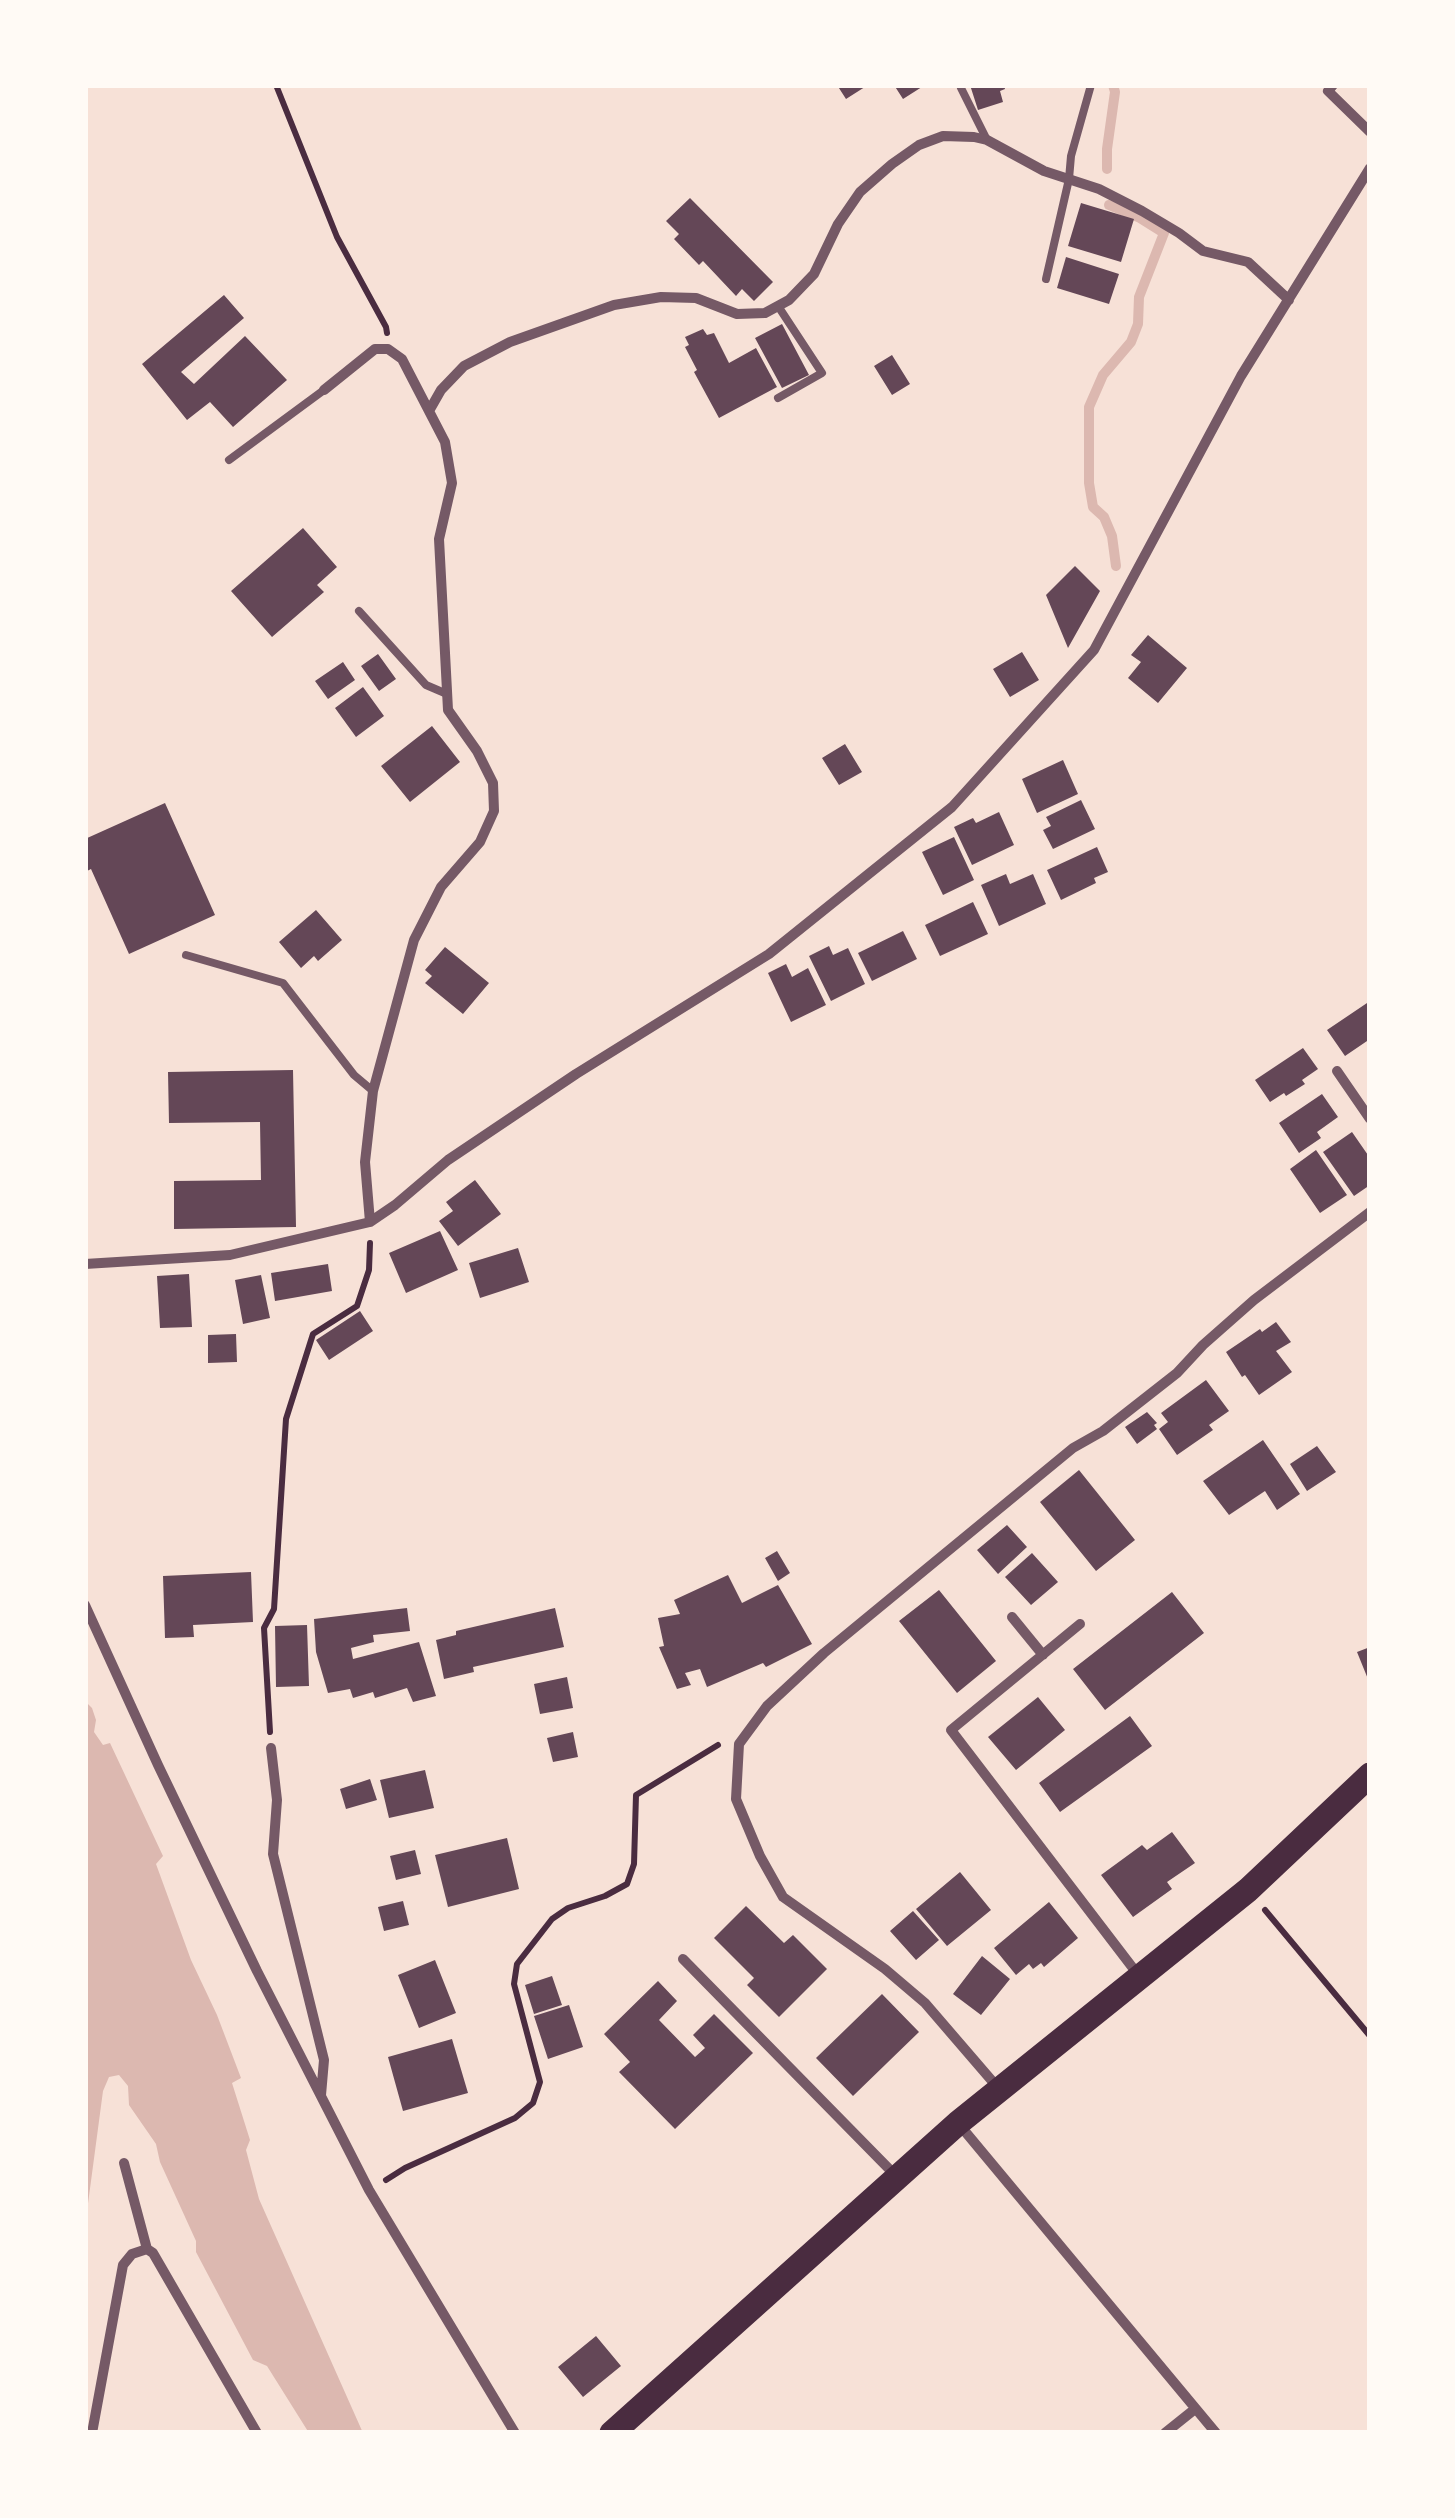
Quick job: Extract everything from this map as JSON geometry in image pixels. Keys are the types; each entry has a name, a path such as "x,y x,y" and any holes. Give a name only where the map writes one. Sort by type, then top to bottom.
{"main road":[{"path":"612,2433 958,2124 1248,1890 1370,1776"}],"street":[{"path":"1333,85 1328,91 1370,132"},
{"path":"430,410 441,390 464,366 510,342 614,305 661,297 696,298 737,314 764,313 778,306 814,274 838,224 860,192 892,164 943,136 987,140 1044,171 1099,189 1179,233 1203,251 1248,262 1289,300"},
{"path":"85,1264 230,1255 370,1222 448,1160 576,1074 769,954 952,807 1094,650 1242,376 1370,168"},
{"path":"324,390 375,349 388,349 402,360 445,442 452,483 440,538 448,710 494,783 494,811 480,842 441,887 414,940 373,1091 366,1162 370,1222"},
{"path":"1337,1071 1370,1119"},
{"path":"1000,2090 925,2003 784,1896 760,1856 736,1799 739,1744 767,1706 824,1653 1073,1448 1103,1431 1177,1373 1254,1300 1370,1212"},
{"path":"85,1605 166,1782 369,2190 515,2433"},
{"path":"1012,1616 1042,1655"},
{"path":"1080,1624 951,1730 1140,1977"},
{"path":"271,1748 278,1800 273,1854 324,2060 321,2096"},
{"path":"684,1959 898,2178"},
{"path":"958,2124 1216,2433"},
{"path":"124,2163 146,2249"},
{"path":"92,2433 123,2266 132,2254 146,2249 154,2253 257,2433"},
{"path":"1165,2433 1195,2409"}],"lane":[{"path":"1046,279 1071,156 1091,85"},
{"path":"961,88 987,140"},
{"path":"778,306 822,373 778,398"},
{"path":"230,460 324,390"},
{"path":"358,611 426,685 447,694"},
{"path":"186,954 283,982 354,1074 373,1091"}],"path":[{"path":"276,85 337,237 386,327 388,349"},
{"path":"271,1748 264,1628 274,1609 286,1419 313,1334 357,1306 369,1270 370,1222"},
{"path":"369,2190 405,2168 516,2118 534,2103 540,2082 514,1984 517,1964 552,1919 568,1908 627,1884 634,1864 636,1796 717,1745 739,1744"},
{"path":"1248,1890 1370,2036"}],"shaded area":[{"path":"85,1701 96,1720 94,1732 103,1745 110,1743 163,1856 156,1864 241,2078 232,2083 250,2140 246,2150 259,2199 363,2433 309,2433 267,2366 253,2360 196,2252 196,2241 160,2162 156,2144 129,2105 128,2086 119,2075 109,2077 103,2091 85,2226"}],"building":[{"path":"837,85 868,85 846,99"},
{"path":"894,85 925,85 903,99"},
{"path":"970,85 1004,85 1005,89 1000,91 1003,102 978,110"},
{"path":"690,198 773,282 754,301 742,289 736,296 703,261 699,265 674,239 679,234 666,221"},
{"path":"1081,203 1134,219 1121,262 1068,246"},
{"path":"1066,257 1119,274 1109,304 1057,288"},
{"path":"224,295 244,318 181,372 194,384 245,336 287,380 233,427 210,402 187,420 142,364"},
{"path":"782,324 809,375 782,388 755,338"},
{"path":"703,329 707,335 714,333 729,363 756,348 777,387 719,418 685,347 689,345 685,337"},
{"path":"892,355 910,384 892,395 874,366"},
{"path":"303,528 337,567 317,585 324,592 272,637 231,591"},
{"path":"1075,566 1100,591 1068,648 1046,595"},
{"path":"1148,635 1187,668 1158,703 1128,678 1141,662 1131,655"},
{"path":"1022,652 1039,680 1010,697 993,669"},
{"path":"378,654 396,679 379,691 361,666"},
{"path":"343,662 355,680 328,699 315,681"},
{"path":"363,687 384,716 356,737 335,708"},
{"path":"432,726 460,762 410,802 381,766"},
{"path":"845,744 862,772 839,785 822,758"},
{"path":"1063,760 1078,794 1037,813 1022,779"},
{"path":"1081,800 1095,829 1053,849 1043,830 1051,826 1046,817"},
{"path":"165,803 215,915 129,954 91,869 85,872 85,839"},
{"path":"999,812 1014,845 972,865 954,827 973,818 976,823"},
{"path":"954,837 974,880 943,895 922,852"},
{"path":"1097,847 1108,872 1094,878 1096,883 1061,900 1047,870"},
{"path":"1006,874 1010,884 1033,874 1046,904 999,926 981,885"},
{"path":"973,902 988,934 940,956 925,925"},
{"path":"316,910 342,940 318,961 314,956 301,968 279,942"},
{"path":"903,931 917,959 872,981 858,953"},
{"path":"829,946 833,955 848,948 865,984 831,1001 809,956"},
{"path":"445,947 489,983 463,1014 425,983 432,976 425,970"},
{"path":"786,964 792,977 808,968 826,1005 791,1022 768,973"},
{"path":"1370,1001 1370,1039 1345,1056 1327,1030"},
{"path":"1303,1048 1318,1069 1302,1080 1305,1084 1270,1102 1255,1080"},
{"path":"293,1070 296,1227 174,1229 174,1181 261,1180 260,1122 169,1123 168,1072"},
{"path":"1322,1094 1338,1117 1317,1132 1321,1138 1299,1153 1279,1123"},
{"path":"1352,1132 1370,1158 1370,1185 1354,1196 1323,1152"},
{"path":"1316,1150 1347,1195 1320,1213 1290,1169"},
{"path":"475,1180 501,1214 458,1246 439,1221 453,1211 446,1202"},
{"path":"440,1231 458,1270 406,1293 389,1253"},
{"path":"518,1248 529,1282 480,1298 469,1263"},
{"path":"328,1264 332,1291 275,1301 271,1273"},
{"path":"189,1274 192,1327 160,1328 157,1276"},
{"path":"261,1275 270,1318 243,1324 235,1280"},
{"path":"360,1311 373,1331 329,1360 316,1340"},
{"path":"1276,1322 1291,1342 1276,1351 1292,1372 1259,1395 1226,1352"},
{"path":"236,1334 237,1362 208,1363 208,1335"},
{"path":"1206,1380 1229,1411 1209,1425 1213,1430 1177,1455 1159,1429 1168,1422 1161,1413"},
{"path":"1147,1412 1157,1423 1157,1429 1137,1444 1125,1427"},
{"path":"1263,1440 1300,1494 1277,1510 1265,1491 1229,1515 1203,1481"},
{"path":"1317,1446 1336,1472 1307,1491 1290,1464"},
{"path":"1079,1470 1135,1540 1096,1571 1040,1502"},
{"path":"1007,1525 1027,1547 998,1574 977,1550"},
{"path":"777,1551 790,1573 778,1581 765,1558"},
{"path":"1032,1553 1058,1582 1031,1605 1005,1577"},
{"path":"251,1572 253,1622 193,1625 194,1637 165,1638 163,1576"},
{"path":"728,1575 742,1603 778,1585 812,1644 766,1667 763,1663 707,1687 700,1669 685,1673 691,1685 677,1689 659,1647 664,1646 658,1618 680,1614 674,1600"},
{"path":"939,1590 996,1661 957,1693 899,1621"},
{"path":"1172,1592 1204,1633 1105,1710 1073,1669"},
{"path":"407,1608 410,1631 373,1635 374,1642 351,1648 353,1659 419,1642 436,1696 413,1702 407,1688 375,1698 373,1692 353,1698 350,1689 328,1693 316,1652 314,1619"},
{"path":"555,1608 564,1647 473,1667 474,1672 444,1679 436,1640 456,1635 456,1631"},
{"path":"307,1625 309,1686 276,1687 275,1626"},
{"path":"1370,1647 1370,1684 1357,1652"},
{"path":"567,1677 573,1708 540,1714 534,1684"},
{"path":"1038,1697 1065,1730 1016,1770 988,1737"},
{"path":"1130,1716 1152,1746 1060,1812 1039,1783"},
{"path":"573,1732 578,1757 553,1762 547,1738"},
{"path":"425,1770 434,1808 389,1818 380,1780"},
{"path":"370,1779 377,1800 346,1809 340,1789"},
{"path":"1172,1832 1195,1863 1167,1882 1172,1889 1133,1917 1101,1875 1142,1845 1147,1850"},
{"path":"507,1838 519,1889 448,1907 435,1855"},
{"path":"415,1850 421,1874 396,1880 390,1856"},
{"path":"960,1872 991,1910 947,1946 916,1909"},
{"path":"403,1901 409,1925 384,1931 378,1907"},
{"path":"1049,1902 1078,1938 1044,1967 1041,1963 1033,1969 1029,1964 1016,1975 994,1948"},
{"path":"746,1906 784,1943 793,1935 827,1969 779,2017 747,1985 754,1978 714,1938"},
{"path":"913,1911 939,1940 916,1960 890,1931"},
{"path":"982,1956 1010,1979 981,2015 953,1994"},
{"path":"435,1960 456,2013 419,2028 398,1975"},
{"path":"552,1976 562,2005 534,2014 525,1985"},
{"path":"658,1981 677,2001 659,2020 695,2057 705,2048 693,2035 714,2014 753,2053 675,2129 619,2072 630,2062 604,2034"},
{"path":"882,1994 919,2032 853,2096 816,2058"},
{"path":"569,2005 583,2047 548,2059 534,2016"},
{"path":"452,2039 468,2093 403,2111 388,2057"},
{"path":"596,2336 621,2366 583,2397 558,2367"}],"waterway":[{"path":"1107,169 1113,85"},
{"path":"1109,205 1164,233 1139,297 1138,324 1131,342 1103,375 1089,407 1089,483 1093,507 1104,517 1112,536 1116,566"}]}
